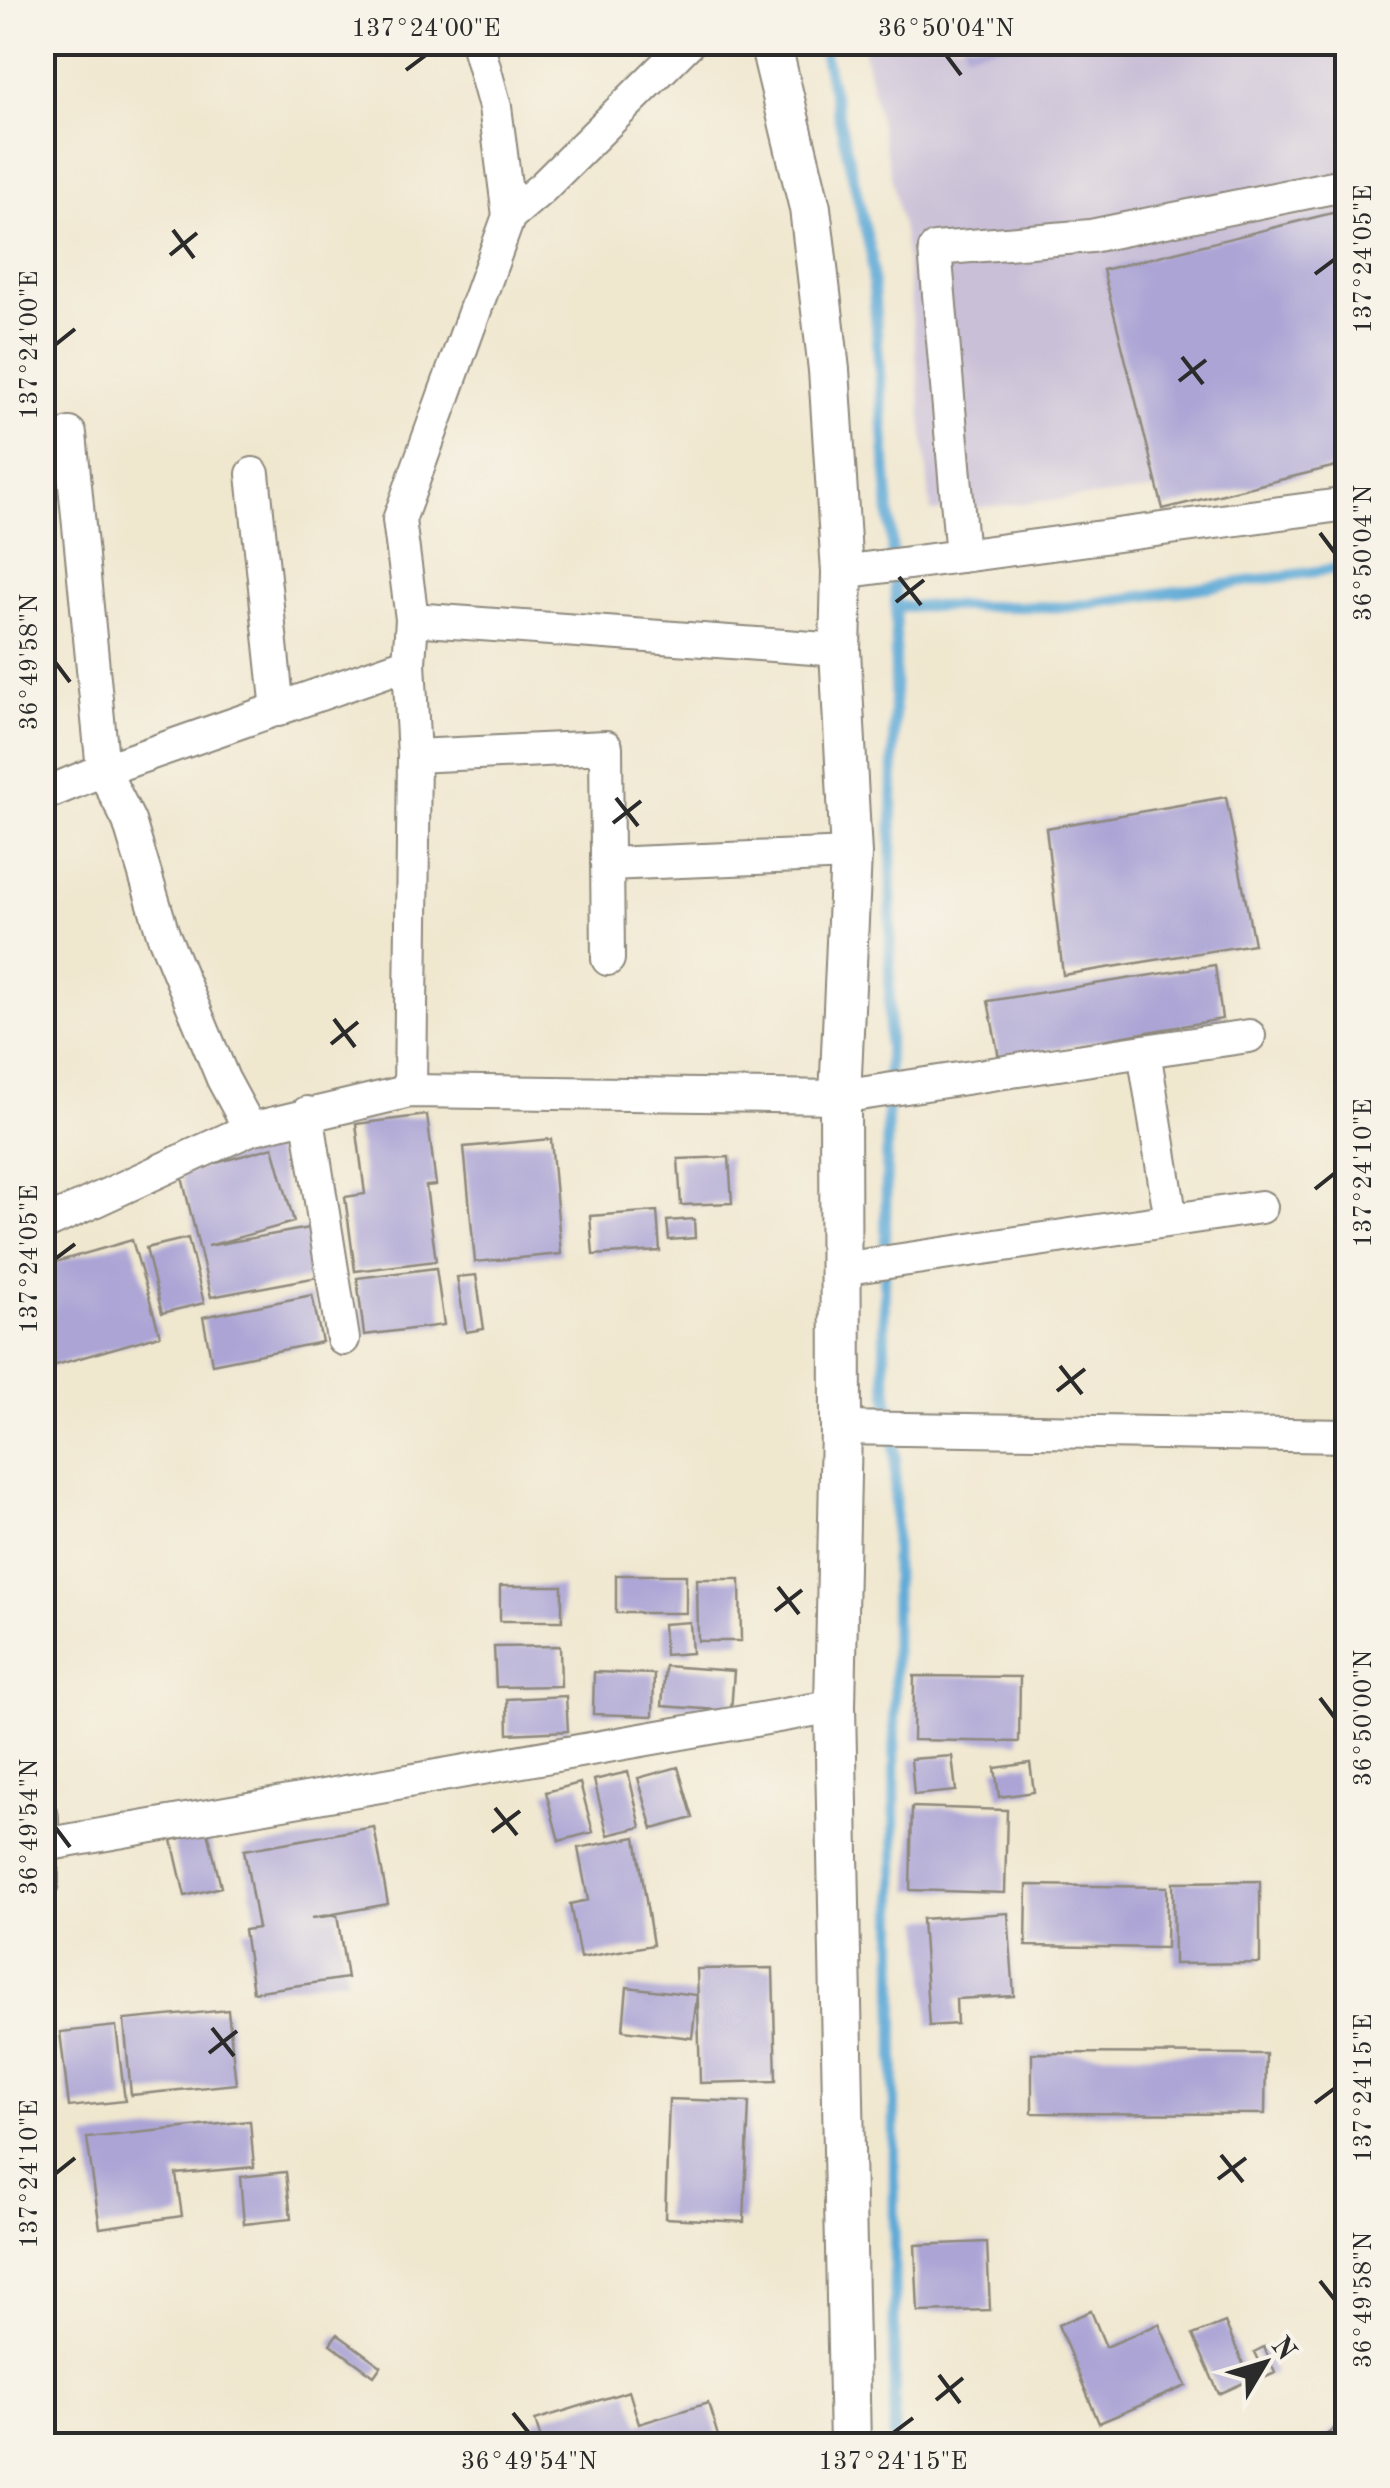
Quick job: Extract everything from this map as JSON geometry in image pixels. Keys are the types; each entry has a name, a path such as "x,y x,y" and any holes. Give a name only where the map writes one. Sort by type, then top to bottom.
{"street":[{"path":"477,42 495,107 509,216"},
{"path":"410,1092 412,619 399,520 509,216 688,42"},
{"path":"770,42 810,208 830,370 842,572 840,650 851,854 840,1096 842,1428 835,1706 850,2446"},
{"path":"962,556 935,248 1091,236 1348,184"},
{"path":"70,434 103,770 130,821 170,952 223,1079 250,1129"},
{"path":"253,474 278,710"},
{"path":"842,572 1348,504"},
{"path":"412,619 840,650"},
{"path":"42,795 409,663"},
{"path":"414,756 606,747 608,960"},
{"path":"606,864 851,854"},
{"path":"42,1225 250,1129 410,1092 840,1096 1250,1036"},
{"path":"1144,1051 1172,1220"},
{"path":"307,1114 343,1339"},
{"path":"841,1269 1261,1207"},
{"path":"842,1428 1348,1436"},
{"path":"42,1884 43,1831 835,1706"}],"shaded area":[{"path":"862,43 1347,43 1347,468 1300,477 931,512 904,236"}],"building":[{"path":"963,42 1010,42 1010,44 966,53"},
{"path":"1348,209 1348,463 1163,509 1103,270"},
{"path":"1226,797 1254,944 1063,975 1046,828"},
{"path":"1215,965 1222,1019 999,1058 988,1001"},
{"path":"427,1115 436,1185 426,1186 436,1261 355,1271 345,1197 365,1194 356,1124"},
{"path":"551,1139 561,1254 475,1262 464,1147"},
{"path":"273,1147 294,1222 208,1246 309,1228 318,1277 211,1297 181,1173"},
{"path":"729,1157 732,1203 681,1205 678,1159"},
{"path":"657,1211 660,1251 593,1255 590,1216"},
{"path":"694,1219 695,1238 669,1240 667,1221"},
{"path":"188,1238 204,1303 162,1313 146,1248"},
{"path":"132,1240 160,1335 42,1369 42,1266"},
{"path":"436,1268 444,1325 364,1335 357,1278"},
{"path":"476,1275 484,1329 466,1332 457,1277"},
{"path":"312,1295 322,1342 212,1364 203,1317"},
{"path":"616,1575 686,1575 686,1613 616,1613"},
{"path":"697,1579 740,1579 741,1641 698,1641"},
{"path":"500,1586 562,1586 562,1621 500,1621"},
{"path":"690,1622 692,1653 665,1655 663,1624"},
{"path":"560,1646 561,1686 496,1687 494,1647"},
{"path":"665,1666 734,1671 731,1711 662,1706"},
{"path":"594,1672 654,1674 653,1716 593,1714"},
{"path":"914,1676 1020,1677 1019,1742 913,1740"},
{"path":"566,1696 568,1731 508,1734 507,1699"},
{"path":"952,1756 956,1791 914,1795 911,1759"},
{"path":"1030,1763 1034,1792 999,1797 995,1768"},
{"path":"678,1767 693,1818 653,1829 638,1778"},
{"path":"628,1772 641,1827 608,1835 594,1780"},
{"path":"580,1783 593,1832 559,1841 546,1792"},
{"path":"912,1807 1007,1810 1005,1893 910,1890"},
{"path":"374,1827 388,1904 312,1918 337,1915 347,1978 253,1992 244,1930 258,1928 244,1850"},
{"path":"208,1832 221,1887 185,1896 172,1840"},
{"path":"636,1837 653,1945 580,1958 570,1904 588,1900 578,1848"},
{"path":"1260,1881 1260,1963 1174,1964 1173,1882"},
{"path":"1027,1885 1167,1887 1166,1948 1026,1946"},
{"path":"1008,1913 1014,1996 956,1999 957,2024 929,2026 922,1919"},
{"path":"773,1968 776,2081 700,2083 697,1969"},
{"path":"627,1987 697,1995 692,2038 623,2030"},
{"path":"228,2010 236,2084 131,2095 124,2020"},
{"path":"116,2026 125,2101 69,2107 60,2032"},
{"path":"1032,2053 1266,2054 1265,2114 1032,2113"},
{"path":"669,2099 749,2102 744,2222 665,2218"},
{"path":"250,2121 254,2167 176,2174 182,2216 100,2228 87,2138"},
{"path":"286,2172 291,2219 244,2224 240,2177"},
{"path":"987,2242 990,2310 918,2312 915,2245"},
{"path":"1091,2311 1106,2347 1159,2324 1186,2386 1099,2423 1058,2325"},
{"path":"1225,2322 1250,2380 1219,2394 1193,2335"},
{"path":"337,2334 381,2366 374,2376 330,2344"},
{"path":"1264,2347 1275,2373 1266,2377 1254,2352"},
{"path":"629,2391 639,2424 708,2403 721,2446 543,2446 535,2420"},
{"path":"1348,2418 1348,2446 1312,2446"}],"waterway":[{"path":"821,42 871,253 896,606 884,1316 885,1372 895,1454 894,2446"},
{"path":"896,606 1067,607 1348,567"}]}
